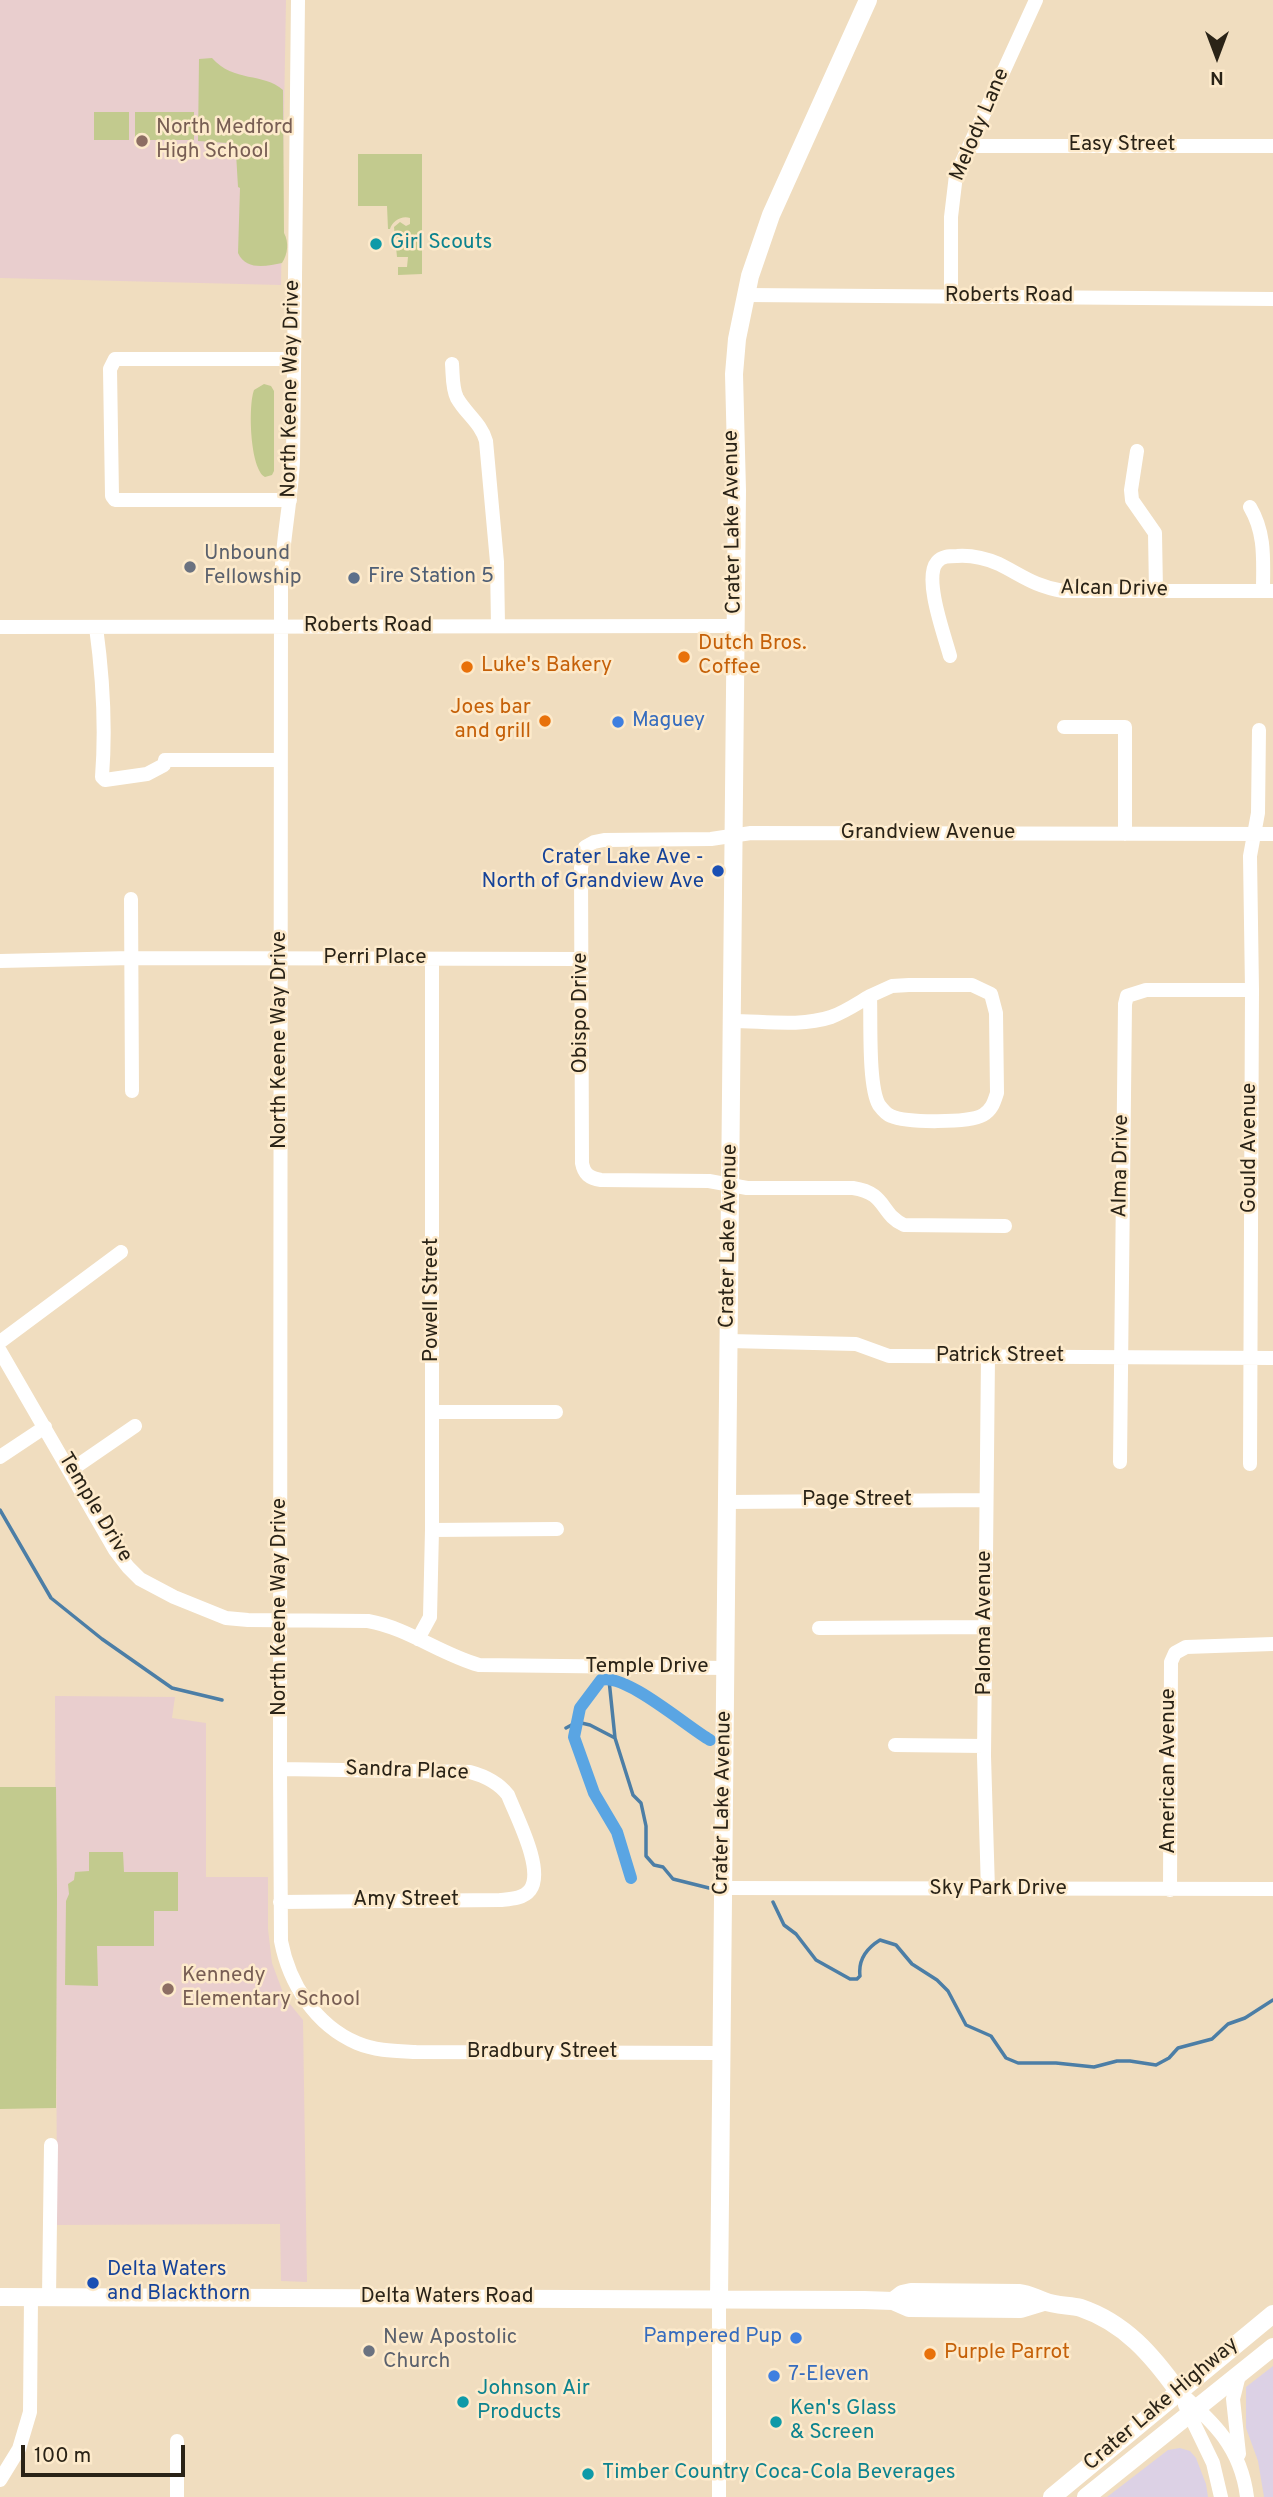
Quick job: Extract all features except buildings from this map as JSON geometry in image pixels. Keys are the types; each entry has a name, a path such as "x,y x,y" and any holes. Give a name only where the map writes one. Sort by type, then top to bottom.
{"main road":[{"path":"854,31 859,0"},
{"name":"Crater Lake Avenue","path":"719,2299 737,491 733,388 737,339 756,256 771,215 867,0"},
{"name":"Delta Waters Road","path":"0,2297 893,2301 902,2294 911,2292 1019,2293 1033,2295 1044,2302 1069,2305 1109,2320 1131,2336 1150,2355 1178,2391"},
{"name":"Crater Lake Highway","path":"1052,2497 1273,2314"},
{"name":"Crater Lake Highway","path":"1086,2497 1273,2347"}],"street":[{"name":"North Keene Way Drive","path":"298,0 293,461 282,553 280,627 281,1941 288,1969 296,1986 321,2018 344,2036 363,2045"},
{"name":"Melody Lane","path":"951,297 952,196 956,174 1036,0"},
{"name":"Easy Street","path":"970,146 1273,146"},
{"name":"Roberts Road","path":"746,295 1273,299"},
{"path":"290,500 115,500 112,496 110,369 115,359 294,359"},
{"path":"452,364 454,390 483,430 486,441 497,562 498,626"},
{"path":"1137,451 1132,500 1155,533 1156,591"},
{"path":"1250,507 1261,527 1268,591"},
{"name":"Alcan Drive","path":"950,656 932,582 933,568 942,558 960,555 985,559 1034,585 1063,591 1268,591"},
{"name":"Roberts Road","path":"0,627 735,626"},
{"path":"96,627 104,687 105,737 102,777 105,780 147,774 164,765 165,760 280,760"},
{"path":"1064,727 1125,727 1125,834"},
{"name":"Gould Avenue","path":"1250,1464 1250,856 1258,813 1259,730"},
{"name":"Grandview Avenue","path":"585,847 604,839 711,839 751,833 1273,834"},
{"name":"Obispo Drive","path":"585,847 582,868 584,1170 589,1177 600,1180 709,1181 730,1186"},
{"path":"131,900 132,1091"},
{"name":"Perri Place","path":"0,961 131,958 582,959"},
{"name":"Powell Street","path":"418,1639 430,1617 432,1530 432,959"},
{"path":"732,1021 796,1022 822,1019 834,1016 870,996 892,986 972,985 991,994 996,1013 997,1093 988,1112 970,1119 905,1120 891,1116 883,1110 873,1086 870,996"},
{"name":"Alma Drive","path":"1120,1462 1124,1012 1127,996 1146,989 1252,990"},
{"path":"730,1186 853,1188 866,1190 874,1195 897,1222 904,1224 1005,1226"},
{"path":"0,1342 121,1252"},
{"name":"Patrick Street","path":"729,1341 856,1344 889,1356 1273,1358"},
{"name":"Temple Drive","path":"0,1351 115,1550 140,1578 174,1597 226,1618 369,1621 383,1624 454,1657 479,1665 726,1668"},
{"name":"Paloma Avenue","path":"988,1356 984,1746 988,1890"},
{"path":"433,1412 556,1412"},
{"path":"71,1470 135,1426"},
{"path":"0,1457 45,1427"},
{"name":"Page Street","path":"727,1502 986,1500"},
{"path":"432,1530 557,1529"},
{"path":"819,1628 985,1627"},
{"name":"American Avenue","path":"1170,1891 1171,1662 1175,1653 1186,1647 1273,1644"},
{"path":"895,1745 984,1746"},
{"name":"Sandra Place","path":"280,1769 470,1772 482,1775 508,1795 534,1861 535,1874 530,1891"},
{"name":"Sky Park Drive","path":"724,1888 1170,1891 1273,1889"},
{"name":"Amy Street","path":"280,1902 500,1900 523,1896 530,1891"},
{"name":"Bradbury Street","path":"363,2045 389,2051 416,2052 722,2053"},
{"path":"0,2480 19,2449 30,2412 51,2145"},
{"name":"Crater Lake Avenue","path":"719,2299 719,2497"},
{"path":"1239,2375 1234,2391 1233,2410 1241,2469"},
{"name":"Delta Waters Road","path":"1178,2391 1194,2411 1213,2463 1221,2497"},
{"name":"Delta Waters Road","path":"1194,2411 1209,2417 1231,2446 1241,2469 1247,2497"},
{"path":"177,2441 177,2497"}],"shaded area":[{"name":"North Medford High School","path":"0,0 286,0 281,285 0,278"},
{"name":"Kennedy Elementary School","path":"55,1696 175,1697 172,1718 206,1723 206,1877 268,1877 268,1929 272,1963 285,1998 303,2020 307,2282 281,2281 280,2224 57,2225"},
{"path":"1273,2366 1273,2497 1264,2497 1258,2461 1246,2428 1246,2387"},
{"path":"1180,2448 1190,2451 1196,2458 1208,2497 1107,2497 1168,2450"}],"green space":[{"path":"212,58 230,71 267,81 283,90 284,233 287,248 282,263 257,266 242,259 238,253 240,188 236,153 227,143 198,141 199,59"},
{"path":"94,112 129,112 129,140 94,140"},
{"path":"135,112 194,112 194,140 135,140"},
{"path":"358,154 422,154 422,274 398,275 398,267 407,267 408,257 397,257 394,227 400,222 406,226 410,224 410,218 398,219 388,229 387,206 358,206"},
{"path":"264,384 271,386 274,391 274,471 272,475 265,477 256,462 251,422 254,390"},
{"path":"0,1787 56,1787 56,2108 0,2109"},
{"path":"89,1852 123,1852 124,1872 178,1872 178,1911 154,1911 154,1946 97,1946 98,1986 65,1985 68,1884 74,1880 75,1872 89,1871"}],"waterway":[{"path":"0,1510 51,1598 102,1639 172,1688 222,1700"},
{"path":"631,1878 617,1832 594,1793 574,1737 580,1708 601,1680 612,1680 640,1692 710,1740"},
{"path":"609,1680 615,1738"},
{"path":"566,1728 577,1722 590,1725 615,1738 633,1795 641,1803 646,1826 646,1856 654,1865 663,1867 673,1879 709,1888"},
{"path":"773,1902 784,1925 796,1934 816,1960 850,1979 860,1976 862,1960 875,1943 880,1940 896,1945 912,1964 937,1980 948,1991 966,2025 991,2036 1006,2058 1018,2063 1094,2067 1117,2061 1130,2061 1156,2065 1169,2058 1178,2048 1212,2039 1228,2024 1245,2018 1273,2000"}],"place":[{"name":"North Medford High School","path":"142,141"},
{"name":"Girl Scouts","path":"376,244"},
{"name":"Unbound Fellowship","path":"190,567"},
{"name":"Fire Station 5","path":"354,578"},
{"name":"Dutch Bros. Coffee","path":"684,657"},
{"name":"Luke's Bakery","path":"467,667"},
{"name":"Joes bar and grill","path":"545,721"},
{"name":"Maguey","path":"618,722"},
{"name":"Crater Lake Ave - North of Grandview Ave","path":"718,871"},
{"name":"Kennedy Elementary School","path":"168,1989"},
{"name":"Delta Waters and Blackthorn","path":"93,2283"},
{"name":"Pampered Pup","path":"796,2338"},
{"name":"New Apostolic Church","path":"369,2351"},
{"name":"Purple Parrot","path":"930,2354"},
{"name":"7-Eleven","path":"774,2376"},
{"name":"Johnson Air Products","path":"463,2402"},
{"name":"Ken's Glass & Screen","path":"776,2422"},
{"name":"Timber Country Coca-Cola Beverages","path":"588,2474"}]}
